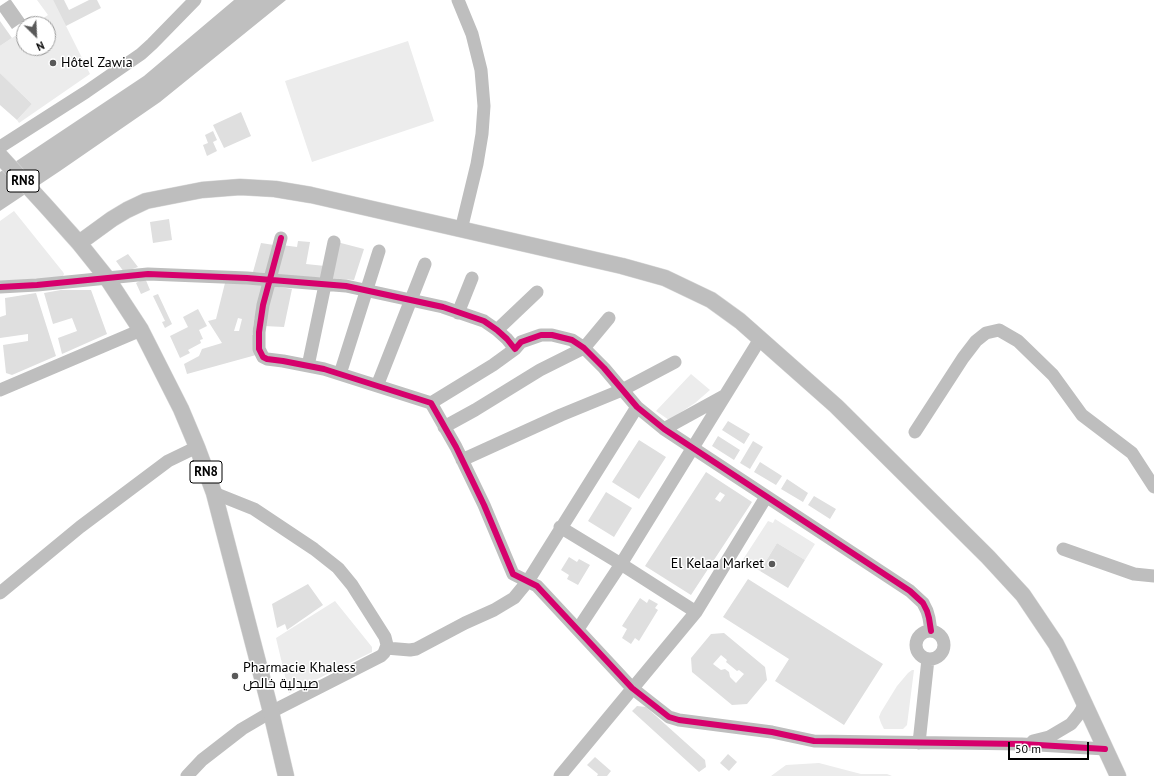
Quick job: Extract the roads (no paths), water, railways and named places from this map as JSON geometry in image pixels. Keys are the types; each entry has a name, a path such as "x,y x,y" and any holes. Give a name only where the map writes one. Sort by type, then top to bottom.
{"main road":[{"name":"RN8","path":"0,157 79,243 107,278 141,330 181,409 214,493 271,712 286,776"},
{"path":"79,243 112,219 146,201 202,190 240,188 275,189 311,195 622,266 665,278 711,300 740,321 836,406 988,557 1023,595 1056,644 1118,776"}],"street":[{"path":"0,147 86,92 141,54 195,0"},
{"path":"458,0 472,34 481,70 484,106 482,134 477,164 461,230"},
{"path":"281,238 263,306 258,343 260,354 267,359 308,366 340,374 431,403 462,460 484,505 513,574 537,586 632,688 669,718 772,732 814,741 1022,744 1105,749"},
{"path":"308,366 334,242"},
{"path":"340,374 379,251"},
{"path":"377,386 425,264"},
{"path":"0,287 37,285 148,274 270,280 346,286 443,307 484,321 507,339 515,349"},
{"path":"458,313 472,278"},
{"path":"497,330 537,292"},
{"path":"444,427 475,410 540,370 584,348 609,318"},
{"path":"0,390 141,330"},
{"path":"914,432 976,341 986,333 999,330 1018,341 1054,375 1082,415 1132,453 1154,487"},
{"path":"431,403 494,364 522,342 541,335 552,335 572,340 584,348 604,368 637,407 664,429 910,591 923,603 930,618 931,631"},
{"path":"578,629 621,564 760,339"},
{"path":"462,460 561,415 622,390 675,362"},
{"path":"664,429 725,396"},
{"path":"386,648 416,649 465,623 494,610 514,598 528,581 560,527 637,407"},
{"path":"0,593 80,527 168,460 197,447"},
{"path":"187,776 202,760 242,729 271,712 381,656 386,648 387,641 352,585 338,568 314,549 254,509 214,493"},
{"path":"560,776 696,612 766,497"},
{"path":"560,527 696,612"},
{"path":"1063,549 1134,574 1154,576"},
{"path":"924,632 936,632 943,638 945,646 944,650 938,657 928,659 921,656 918,652 916,643 920,635 924,632"},
{"path":"919,743 928,659"},
{"path":"1022,744 1049,737 1071,724 1085,704"}],"place":[{"name":"Hôtel Zawia","path":"53,63"},
{"name":"El Kelaa Market","path":"772,564"},
{"name":"Pharmacie Khaless صيدلية خالص","path":"235,676"}]}
